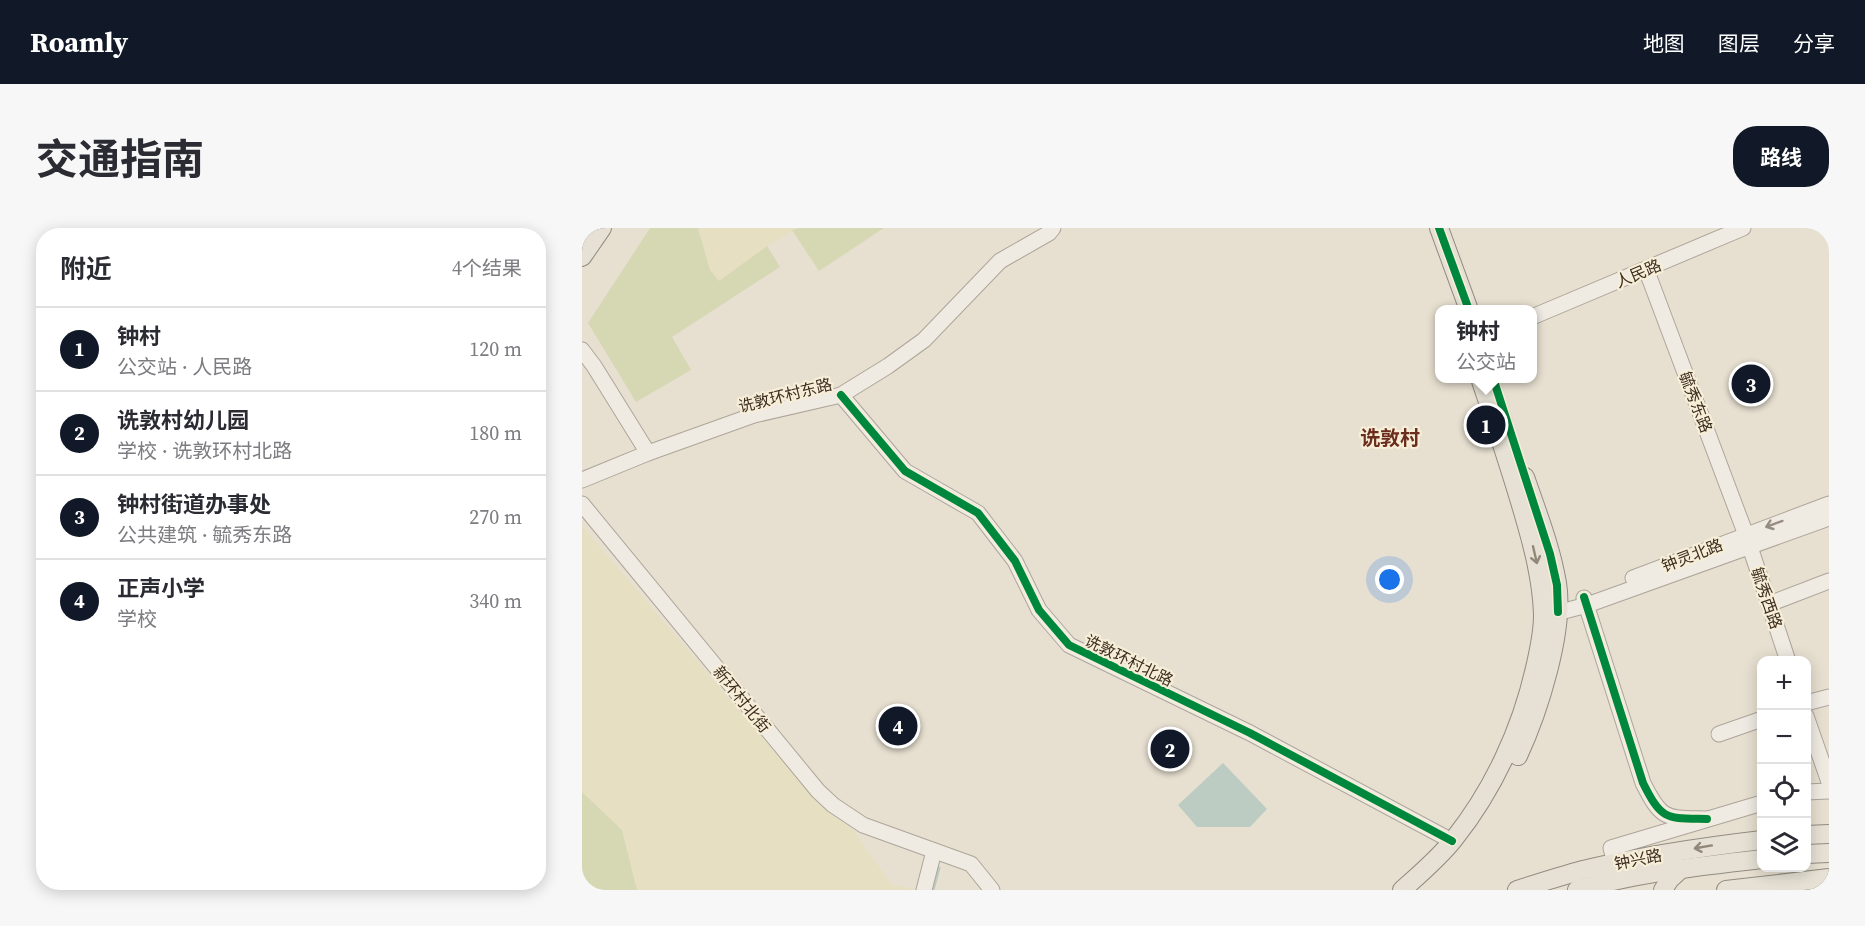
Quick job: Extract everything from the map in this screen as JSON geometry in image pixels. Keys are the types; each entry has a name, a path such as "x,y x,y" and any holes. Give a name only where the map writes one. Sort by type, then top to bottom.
{"main road":[{"path":"582,257 602,228"},
{"path":"1427,228 1456,305"},
{"path":"1439,228 1468,305"},
{"path":"1419,890 1469,836 1510,772 1531,728 1547,675 1550,614 1511,469 1482,383"},
{"path":"1402,890 1452,841 1469,819 1509,747 1523,713 1557,585 1550,554 1495,383"},
{"path":"1811,836 1829,834"},
{"name":"钟兴路","path":"1517,890 1615,863 1757,841"},
{"path":"1811,854 1829,854"},
{"name":"钟兴路","path":"1577,890 1682,869 1757,860"},
{"path":"1663,890 1670,879 1682,869"},
{"path":"1726,890 1829,878"}],"street":[{"name":"诜敦环村东路","path":"582,480 648,453 754,415 841,395 924,340 1000,261 1053,228"},
{"name":"人民路","path":"1537,314 1743,228"},
{"name":"毓秀东路","path":"1646,269 1748,541"},
{"path":"582,350 648,453"},
{"name":"诜敦环村北路","path":"841,395 905,471 978,513 1015,561 1039,610 1068,645 1250,733 1452,841"},
{"name":"新环村北街","path":"582,504 818,791 833,805 863,825 971,864 992,890"},
{"name":"钟灵北路","path":"1550,614 1748,541 1829,504"},
{"name":"钟灵北路","path":"1748,541 1829,518"},
{"name":"毓秀西路","path":"1748,541 1787,656"},
{"path":"1769,604 1829,581"},
{"path":"1586,601 1643,783 1656,808 1669,816 1707,819"},
{"path":"1811,702 1829,697"},
{"path":"1719,734 1757,720"},
{"path":"1811,725 1823,748 1829,782"},
{"path":"1811,792 1829,791"},
{"path":"1615,863 1611,848 1757,804"},
{"path":"924,890 934,851"}],"shaded area":[{"path":"698,228 799,228 767,246 719,281 710,270"},
{"path":"582,526 819,804 854,831 891,884 918,890 637,890 622,830 582,792"},
{"path":"1223,763 1267,809 1250,827 1197,827 1178,805"}],"green space":[{"path":"650,228 698,228 710,270 719,281 767,246 780,267 672,337 691,370 636,402 588,323"},
{"path":"799,228 884,228 819,271 792,230"},
{"path":"582,792 622,830 637,890 582,890"}],"waterway":[{"path":"933,890 939,868"}],"cycle path":[{"path":"1439,228 1467,305"},
{"path":"1495,383 1550,554 1557,585 1558,612"},
{"path":"841,395 905,471 978,513 1015,561 1039,610 1069,645 1250,733 1452,841"},
{"path":"1584,597 1643,783 1655,805 1667,815 1674,817 1707,819"}],"place":[{"name":"钟村街道办事处","path":"1751,384"},
{"name":"钟村","path":"1486,425"},
{"name":"正声小学","path":"898,726"},
{"name":"诜敦村幼儿园","path":"1170,749"}],"district":[{"name":"诜敦村","path":"1390,438"}]}
